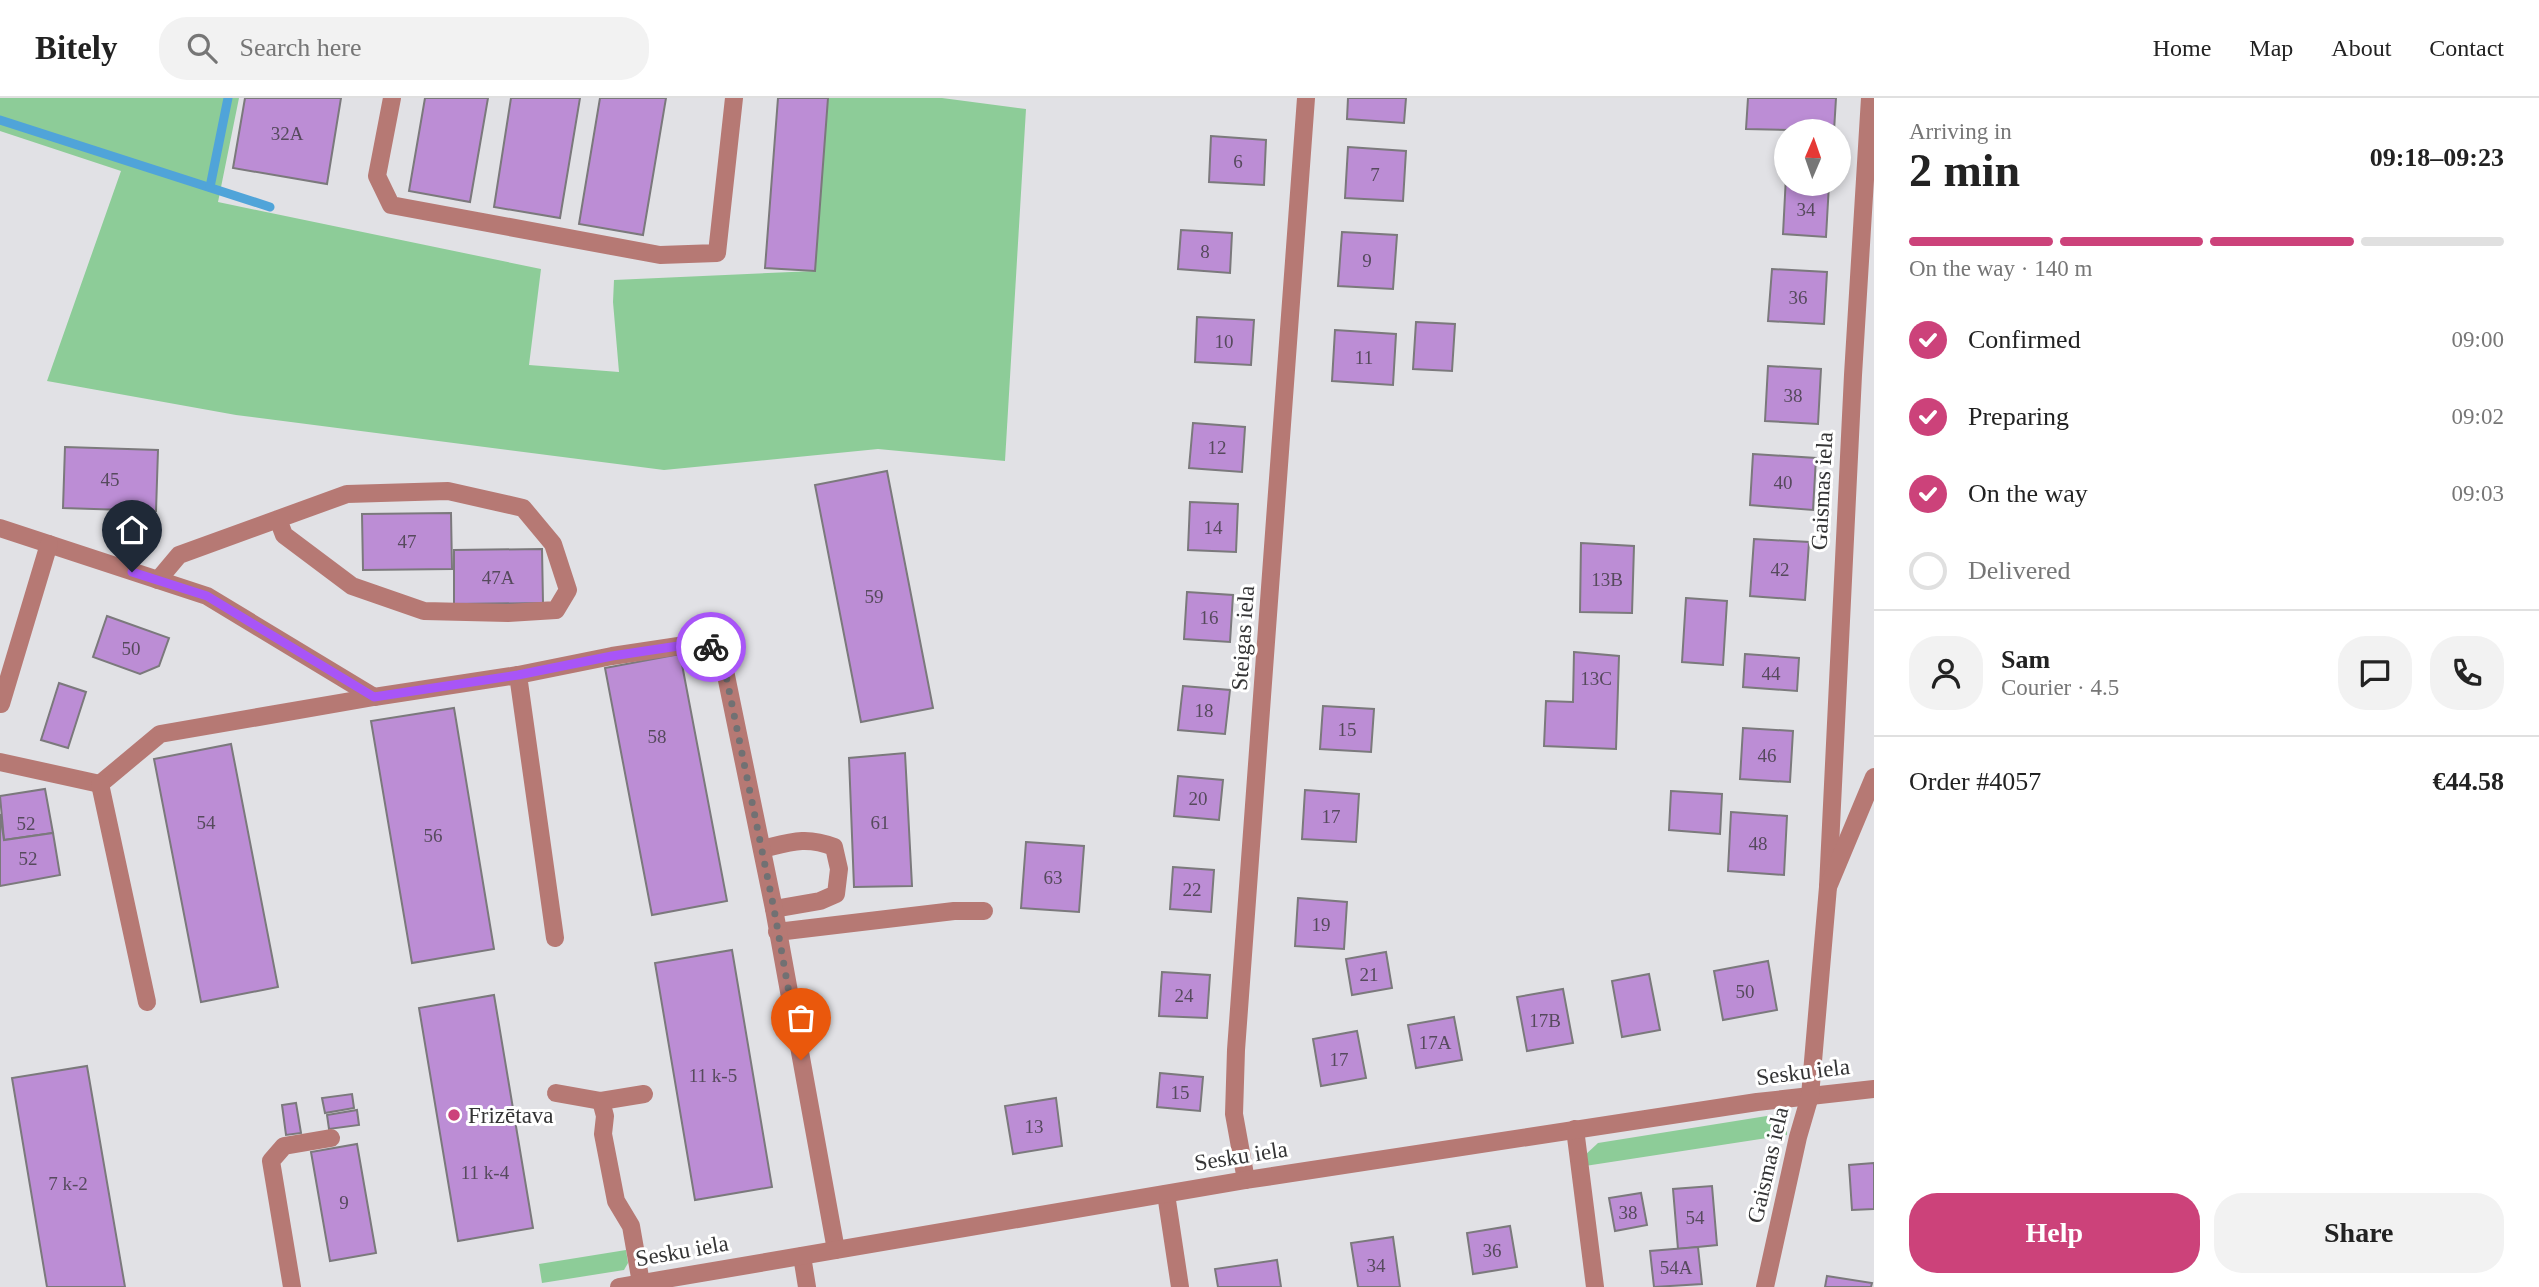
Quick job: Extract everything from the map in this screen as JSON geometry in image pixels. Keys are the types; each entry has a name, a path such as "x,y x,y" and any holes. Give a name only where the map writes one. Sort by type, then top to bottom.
{"street":[{"path":"393,98 377,176 391,205 660,255 717,253 734,98"},
{"name":"Steigas iela","path":"1246,1180 1234,1114 1236,1050 1306,98"},
{"name":"Gaismas iela","path":"1765,1287 1798,1136 1810,1096 1828,887 1853,375 1870,98"},
{"path":"158,580 179,555 278,519 347,494 448,491 523,508 553,544 568,590 556,610 508,613 425,611 352,586 284,535 278,519"},
{"path":"0,528 207,596 374,697"},
{"path":"1,704 48,544"},
{"path":"100,784 160,734 705,642 722,656 774,909 836,1250"},
{"path":"518,675 555,938"},
{"path":"0,762 100,784"},
{"name":"Gaismas iela","path":"1828,887 1874,776"},
{"path":"100,784 147,1002"},
{"path":"762,849 798,840 816,840 834,847 839,869 836,894 820,901 774,909"},
{"path":"777,932 954,911 984,911"},
{"name":"Sesku iela","path":"619,1287 1246,1180 1575,1129 1874,1089"},
{"path":"556,1093 601,1101 644,1094"},
{"path":"601,1101 605,1116 603,1134 616,1200 631,1226 640,1283"},
{"path":"1575,1129 1595,1287"},
{"path":"292,1287 271,1161 284,1146 331,1138"},
{"path":"1166,1194 1180,1287"},
{"path":"802,1256 807,1287"}],"green space":[{"path":"0,98 239,98 218,202 541,269 529,365 619,372 613,302 614,280 815,271 828,98 942,98 1026,109 1005,461 878,449 664,470 236,415 47,381 121,171 0,131"},
{"path":"1773,1115 1779,1117 1787,1126 1787,1135 1585,1166 1584,1156 1598,1143"},
{"path":"626,1250 628,1263 624,1270 542,1283 539,1264"}],"building":[{"path":"245,98 341,98 327,184 233,168"},
{"path":"425,98 488,98 470,202 409,191"},
{"path":"511,98 580,98 560,218 494,207"},
{"path":"600,98 666,98 643,235 579,224"},
{"path":"778,98 828,98 815,271 765,268"},
{"path":"1348,98 1406,98 1404,123 1347,119"},
{"path":"1748,98 1836,98 1835,119 1774,119 1774,130 1746,129"},
{"path":"1211,136 1266,140 1264,185 1209,182"},
{"path":"1348,147 1406,151 1403,201 1345,198"},
{"path":"1785,196 1828,196 1826,237 1783,234"},
{"path":"1181,230 1232,233 1230,273 1178,269"},
{"path":"1342,232 1397,235 1393,289 1338,286"},
{"path":"1772,269 1827,272 1824,324 1768,321"},
{"path":"1197,317 1254,320 1251,365 1195,362"},
{"path":"1416,322 1455,324 1452,371 1413,369"},
{"path":"1335,330 1396,334 1393,385 1332,381"},
{"path":"1768,366 1821,369 1818,424 1765,421"},
{"path":"1193,423 1245,427 1242,472 1189,468"},
{"path":"65,447 158,450 156,511 63,508"},
{"path":"1753,454 1816,458 1813,510 1750,505"},
{"path":"887,471 933,708 861,722 815,485"},
{"path":"1190,502 1238,504 1236,552 1188,550"},
{"path":"451,513 452,569 363,570 362,514"},
{"path":"1754,539 1809,542 1805,600 1750,596"},
{"path":"1581,543 1634,546 1632,613 1580,612"},
{"path":"542,549 543,603 454,604 454,550"},
{"path":"1187,592 1233,595 1230,642 1184,639"},
{"path":"1686,598 1727,601 1723,665 1682,662"},
{"path":"107,616 169,638 159,666 140,674 93,657"},
{"path":"1574,652 1619,656 1616,749 1544,746 1546,701 1573,702"},
{"path":"680,654 727,901 652,915 605,668"},
{"path":"1745,654 1799,658 1797,691 1743,687"},
{"path":"59,683 86,692 68,748 41,740"},
{"path":"1183,686 1230,690 1225,734 1178,730"},
{"path":"1323,706 1374,709 1371,752 1320,749"},
{"path":"454,708 494,949 412,963 371,721"},
{"path":"1743,728 1793,731 1790,782 1740,779"},
{"path":"231,744 278,987 201,1002 154,759"},
{"path":"905,753 912,886 854,887 849,758"},
{"path":"1178,776 1223,780 1219,820 1174,816"},
{"path":"45,789 53,833 4,840 0,796"},
{"path":"1305,790 1359,794 1356,842 1302,839"},
{"path":"1671,791 1722,794 1720,834 1669,830"},
{"path":"1731,812 1787,816 1784,875 1728,871"},
{"path":"0,814 4,840 53,833 60,875 0,886"},
{"path":"1026,842 1084,846 1079,912 1021,908"},
{"path":"1173,867 1214,870 1211,912 1170,909"},
{"path":"1298,898 1347,902 1344,949 1295,946"},
{"path":"732,950 772,1187 695,1200 655,963"},
{"path":"1386,952 1392,988 1352,995 1346,959"},
{"path":"1768,961 1777,1010 1723,1020 1714,971"},
{"path":"1162,972 1210,975 1207,1018 1159,1016"},
{"path":"1649,974 1660,1030 1622,1037 1612,981"},
{"path":"1563,989 1573,1043 1527,1051 1517,997"},
{"path":"494,995 533,1228 458,1241 419,1008"},
{"path":"1454,1017 1462,1060 1416,1068 1408,1025"},
{"path":"1357,1031 1366,1078 1321,1086 1313,1039"},
{"path":"87,1066 125,1287 47,1287 12,1078"},
{"path":"1160,1073 1203,1077 1200,1111 1157,1107"},
{"path":"352,1094 354,1108 325,1113 322,1098"},
{"path":"1056,1098 1062,1146 1013,1154 1005,1106"},
{"path":"296,1103 301,1133 286,1135 282,1105"},
{"path":"357,1110 359,1125 329,1129 327,1115"},
{"path":"357,1144 376,1253 330,1261 311,1152"},
{"path":"1874,1163 1874,1209 1852,1210 1849,1165"},
{"path":"1712,1186 1717,1245 1678,1249 1673,1189"},
{"path":"1641,1193 1647,1225 1615,1231 1609,1198"},
{"path":"1510,1226 1517,1267 1473,1274 1467,1233"},
{"path":"1393,1237 1400,1287 1358,1287 1351,1243"},
{"path":"1698,1247 1702,1284 1654,1287 1650,1251"},
{"path":"1277,1260 1281,1287 1218,1287 1215,1269"},
{"path":"1827,1276 1872,1283 1871,1287 1825,1287"}],"waterway":[{"path":"210,187 228,98"},
{"path":"0,120 270,207"}],"way so far":[{"path":"711,647 722,656 774,909 801,1060"}],"place":[{"name":"Frizētava","path":"454,1115"}],"route":[{"path":"132,572 207,596 374,697 518,675 688,644 705,642 711,647"}]}
